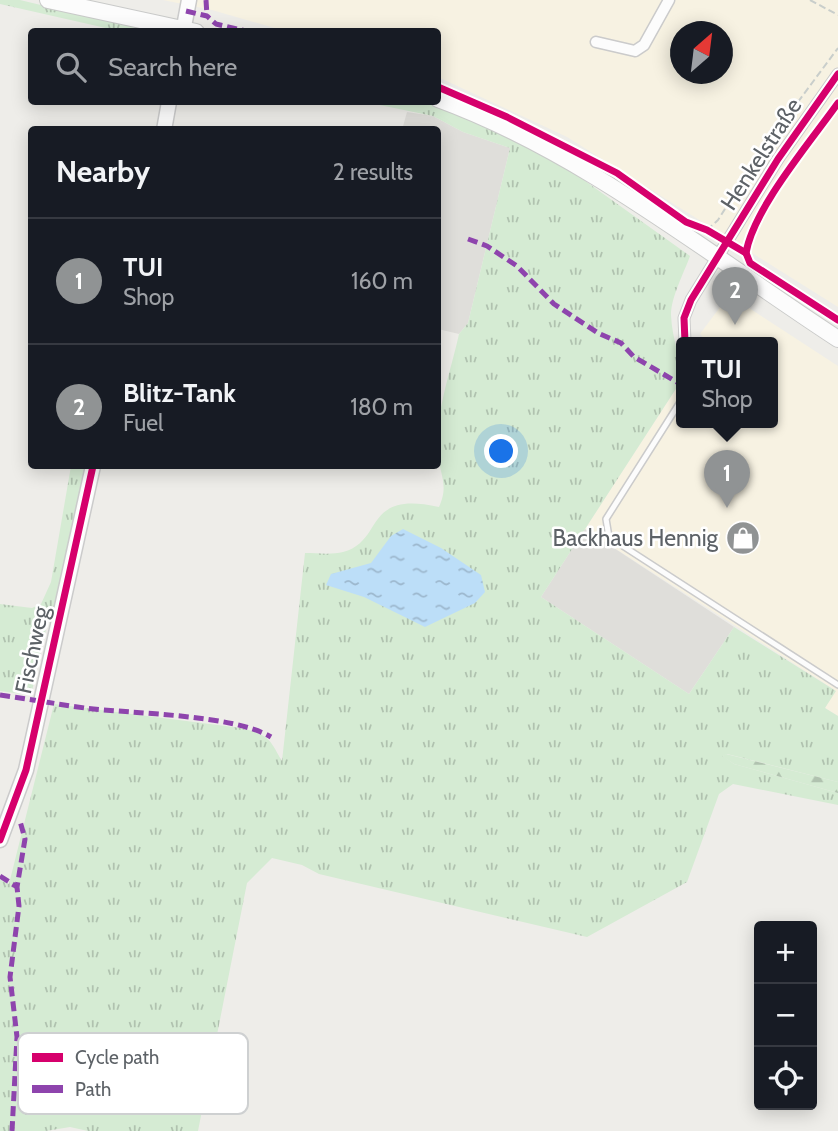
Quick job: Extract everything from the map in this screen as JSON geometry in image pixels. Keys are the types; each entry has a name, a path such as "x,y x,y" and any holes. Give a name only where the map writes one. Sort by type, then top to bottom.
{"main road":[{"path":"48,0 174,28"},
{"path":"441,100 494,122 564,160 718,257 741,276 838,339"},
{"path":"718,257 751,272 838,328"}],"street":[{"path":"187,28 188,0"},
{"path":"596,42 635,51 644,45 669,0"},
{"name":"Henkelstraße","path":"685,337 684,318 718,257 791,140 838,74"},
{"path":"164,126 168,105"},
{"name":"Fischweg","path":"0,840 15,807 26,770 92,469"}],"lane":[{"path":"676,407 606,519 609,537 838,685"}],"path":[{"path":"810,0 838,15"},
{"path":"707,230 718,220 763,149 838,48"}],"shaded area":[{"path":"163,0 838,0 838,307 567,137 441,78 441,28 275,28 212,10"},
{"path":"407,112 433,116 463,132 510,148 468,323 459,334 441,330 441,126 403,126"},
{"path":"729,295 838,366 838,716 825,708 835,690 585,529 676,389 676,428 778,428 778,337 703,337 700,334"},
{"path":"585,529 734,627 689,694 541,597"}],"green space":[{"path":"0,0 20,0 137,28 106,28 0,4"},
{"path":"380,105 437,105 516,140 581,178 690,256 675,293 671,315 676,346 676,389 541,597 689,694 734,627 836,691 825,708 838,716 838,782 727,754 723,756 734,764 838,793 838,805 733,784 719,794 687,882 587,937 319,874 302,865 272,858 247,883 217,1033 18,1033 18,1114 201,1114 198,1131 88,1131 70,1127 46,1131 0,1131 0,879 9,884 54,704 241,728 267,738 282,761 305,553 329,554 356,546 386,511 397,505 439,507 444,486 441,469 441,409 459,334 468,323 510,148 463,132 433,116"},
{"path":"70,469 87,469 57,607 50,611 32,691 22,694 0,691 0,604 32,608 41,604 51,582"},
{"path":"726,754 838,782 838,793 734,764 722,756"}],"water":[{"path":"403,529 441,548 481,575 485,592 475,603 425,627 364,597 326,585 331,574 371,563 391,536"}],"marked path":[{"path":"206,0 207,16"},
{"path":"186,11 207,16 216,24 233,28"},
{"path":"468,239 487,246 517,266 554,304 598,333 621,343 634,357 676,382"},
{"path":"0,695 85,708 208,719 254,729 271,737"},
{"path":"12,1131 17,1037 10,977 19,906 17,887 25,839 20,821"},
{"path":"0,876 17,887"}],"cycle path":[{"path":"685,337 684,318 691,300 778,159 838,74"},
{"path":"441,88 507,117 617,173 686,222 707,230 746,253 750,263 838,320"},
{"path":"746,253 751,235 771,196 838,103"},
{"path":"0,840 26,770 92,469"}],"place":[{"name":"Blitz-Tank","path":"735,325"},
{"name":"TUI","path":"727,508"},
{"name":"Backhaus Hennig","path":"743,538"}]}
